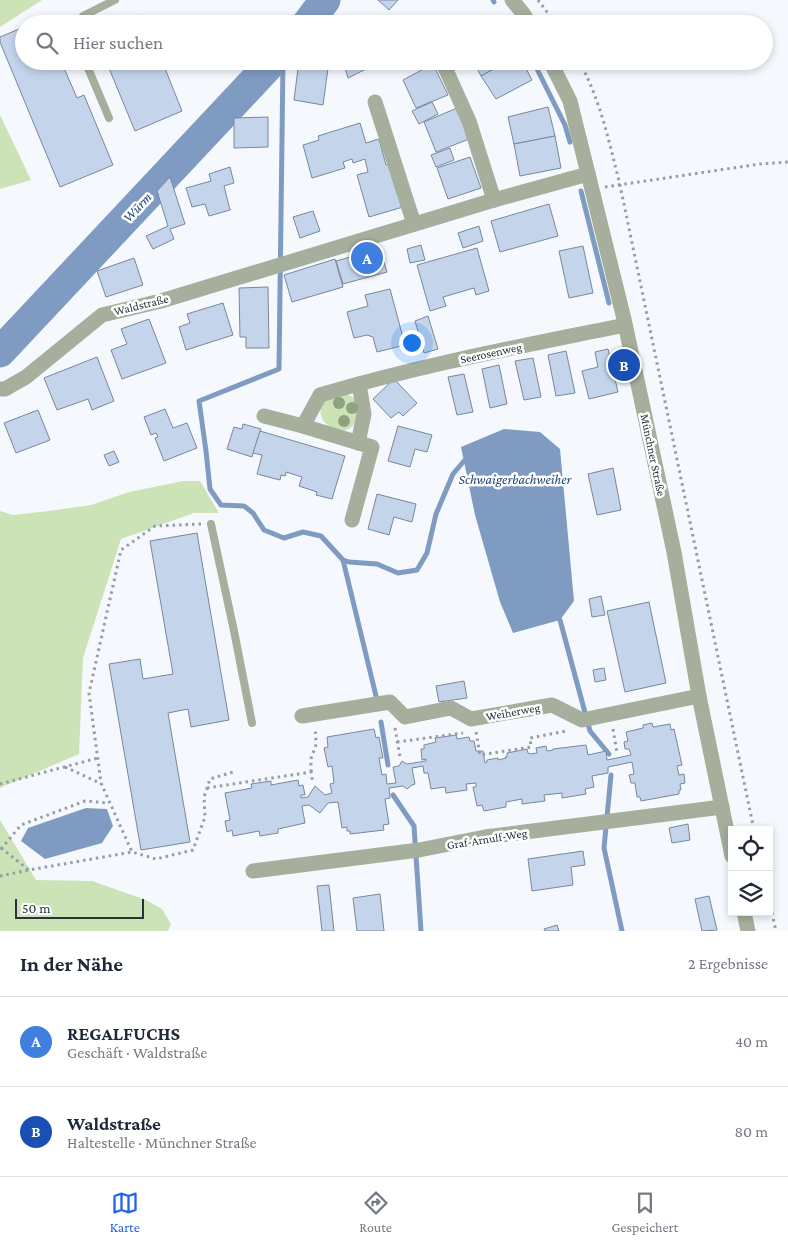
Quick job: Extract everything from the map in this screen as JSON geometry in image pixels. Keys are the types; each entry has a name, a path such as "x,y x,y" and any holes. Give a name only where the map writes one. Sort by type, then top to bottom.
{"street":[{"path":"512,0 524,15"},
{"path":"446,70 470,121 494,200"},
{"name":"Münchner Straße","path":"554,70 570,101 625,325 674,552 728,837"},
{"path":"375,102 414,224 588,174"},
{"name":"Waldstraße","path":"0,389 5,389 26,377 102,315 161,301 414,224"},
{"name":"Seerosenweg","path":"303,426 320,395 466,358 625,325"},
{"path":"358,442 364,414 359,384"},
{"path":"264,416 372,447 352,520"},
{"name":"Weiherweg","path":"302,716 390,702 405,717 451,708 471,719 552,705 588,719 700,696"},
{"name":"Graf-Arnulf-Weg","path":"254,871 415,851 485,837 722,808"},
{"path":"745,916 748,931"}],"lane":[{"path":"85,15 115,0"},
{"path":"89,70 109,118"},
{"path":"211,524 252,723"}],"path":[{"path":"538,0 549,15"},
{"path":"584,70 603,118 620,185 753,826"},
{"path":"620,185 760,164 788,162"},
{"path":"132,852 101,783 89,693 122,550 155,526 211,524"},
{"path":"611,721 617,753"},
{"path":"395,726 400,757"},
{"path":"313,783 310,760 315,749 315,733 319,728"},
{"path":"473,731 478,736 480,755 531,747 530,738 566,731"},
{"path":"397,742 463,733"},
{"path":"0,784 98,758"},
{"path":"66,767 101,783"},
{"path":"0,876 132,852 156,860 193,850 205,817 204,797 210,779 233,772"},
{"path":"206,788 311,772"},
{"path":"29,870 1,848 20,825 85,801 109,803"},
{"path":"773,916 776,931"}],"green space":[{"path":"0,0 42,0 19,15 15,15 15,17 0,27"},
{"path":"0,115 31,180 0,189"},
{"path":"345,393 356,401 357,416 356,421 351,427 346,430 340,430 328,425 323,420 321,408 327,397"},
{"path":"183,481 200,481 219,513 194,513 121,539 83,658 79,754 0,788 0,511 13,515 91,505 129,492"},
{"path":"0,820 36,880 92,881 146,900 162,909 171,924 168,931 0,931"}],"water":[{"name":"Schwaigerbachweiher","path":"504,429 540,432 560,449 574,601 560,620 513,633 500,602 475,515 461,447"},
{"path":"86,808 107,809 113,826 102,843 45,859 21,841 28,828"}],"building":[{"path":"378,0 398,0 389,10"},
{"path":"15,31 15,70 65,70 77,98 84,95 113,165 60,187 0,42 0,37"},
{"path":"110,70 166,70 182,111 135,131"},
{"path":"298,70 328,70 323,105 294,100"},
{"path":"346,70 364,70 348,78"},
{"path":"422,70 436,70 448,95 416,108 403,80"},
{"path":"478,70 492,70 481,76"},
{"path":"492,70 527,70 532,80 496,99 481,76"},
{"path":"432,102 438,114 419,124 412,111"},
{"path":"548,107 555,136 514,144 508,117"},
{"path":"457,108 469,139 436,152 424,122"},
{"path":"268,117 268,147 234,148 234,118"},
{"path":"360,123 366,143 379,139 386,165 391,163 403,207 369,217 357,175 368,172 365,159 353,163 352,159 343,162 345,168 312,178 303,145 319,140 318,136"},
{"path":"555,136 561,168 520,176 514,144"},
{"path":"450,148 454,160 436,167 431,155"},
{"path":"470,157 481,188 448,199 437,168"},
{"path":"230,167 234,183 224,186 230,210 209,216 205,204 192,207 186,188 211,181 209,174"},
{"path":"170,177 185,224 170,229 174,239 153,249 146,236 168,226 157,191"},
{"path":"549,204 558,236 500,252 491,221"},
{"path":"313,211 320,231 300,238 293,217"},
{"path":"479,226 483,241 463,248 458,233"},
{"path":"421,245 425,260 410,263 407,249"},
{"path":"583,246 593,293 569,298 559,251"},
{"path":"477,248 489,291 476,295 474,288 443,297 446,306 430,311 417,265"},
{"path":"380,249 387,272 343,284 336,261"},
{"path":"134,258 143,285 106,297 97,271"},
{"path":"335,259 343,287 292,302 284,275"},
{"path":"268,287 269,348 246,348 246,337 240,337 239,288"},
{"path":"390,289 405,345 377,352 373,337 367,335 354,338 347,312 368,306 365,295"},
{"path":"223,303 233,335 186,350 179,327 190,323 187,314"},
{"path":"428,316 438,349 424,353 415,321"},
{"path":"149,319 166,363 122,379 111,350 127,344 121,329"},
{"path":"608,349 618,392 589,399 582,371 598,367 595,352"},
{"path":"566,351 575,393 556,396 548,355"},
{"path":"97,357 114,401 92,410 88,399 57,410 44,378"},
{"path":"533,358 541,397 524,400 515,361"},
{"path":"499,365 507,404 490,408 482,369"},
{"path":"464,374 473,412 457,415 448,377"},
{"path":"394,379 417,403 403,416 399,412 391,418 373,399"},
{"path":"165,409 173,428 187,423 197,448 164,461 155,438 158,437 156,433 151,435 144,417"},
{"path":"38,410 50,440 16,453 4,423"},
{"path":"243,424 261,429 252,457 227,449 234,427 242,429"},
{"path":"398,426 432,435 427,452 415,449 410,467 388,461"},
{"path":"260,431 345,456 332,499 316,495 317,492 299,486 302,477 286,472 285,476 281,475 280,480 257,474 262,455 253,453"},
{"path":"114,451 119,462 109,466 104,455"},
{"path":"613,468 621,510 597,515 588,474"},
{"path":"377,494 416,504 412,522 394,517 389,535 368,529"},
{"path":"197,533 229,720 191,727 188,709 168,713 190,842 141,850 109,664 140,659 143,679 173,674 150,541"},
{"path":"601,596 605,615 592,617 589,599"},
{"path":"649,602 666,683 625,692 607,611"},
{"path":"604,668 606,680 595,682 593,670"},
{"path":"464,681 467,698 439,702 436,686"},
{"path":"652,723 653,727 670,724 671,730 674,729 682,765 677,766 679,775 684,774 685,783 680,784 681,790 679,790 679,794 641,801 640,797 637,797 635,783 631,783 629,775 634,774 632,762 608,767 608,773 592,776 594,787 585,789 586,794 562,798 562,793 544,795 545,801 522,804 522,799 506,802 506,807 484,811 482,805 477,806 473,787 476,787 476,783 466,784 467,790 446,793 445,787 431,789 428,773 424,773 423,766 412,768 415,784 407,789 403,786 389,788 390,798 385,799 389,824 383,825 384,830 350,834 350,831 347,831 347,827 342,828 338,802 328,803 320,813 309,805 302,806 305,823 278,829 278,833 260,836 259,831 233,836 232,830 227,832 225,821 230,820 225,793 252,788 251,784 271,781 271,785 298,780 299,786 303,785 305,795 301,795 301,798 308,797 315,786 325,795 332,793 330,784 334,783 332,766 328,767 324,748 328,747 327,737 374,729 376,738 379,737 383,758 379,758 382,775 386,774 387,784 396,783 393,767 399,766 402,761 407,764 426,761 426,759 422,760 421,749 424,749 424,745 436,742 435,738 456,735 457,739 469,737 470,741 474,741 476,751 483,751 485,763 487,760 506,758 507,753 527,749 530,754 537,753 536,748 546,746 547,751 586,745 588,755 606,751 607,760 631,755 629,749 625,749 624,742 628,741 626,732 643,728 643,725"},
{"path":"688,824 690,840 672,843 669,828"},
{"path":"583,851 585,865 571,867 573,885 532,891 528,859"},
{"path":"329,885 334,931 322,931 317,886"},
{"path":"380,894 384,931 357,931 353,898"},
{"path":"709,896 717,930 702,931 695,899"},
{"path":"557,925 559,931 545,931 544,929"}],"waterway":[{"name":"Würm","path":"314,15 325,0"},
{"name":"Würm","path":"0,352 265,70"},
{"path":"283,70 279,369 199,401 210,489 221,505 244,506 253,513 264,530 284,538 303,532 321,536 343,560 377,700"},
{"path":"538,70 565,125 570,142"},
{"path":"581,191 609,303"},
{"path":"343,560 377,564 398,573 417,570 427,553 436,514 453,474 464,461"},
{"path":"560,620 590,731 609,754"},
{"path":"381,722 388,765"},
{"path":"611,775 604,848 622,931"},
{"path":"393,795 414,826 421,931"}],"place":[{"name":"REGALFUCHS","path":"367,258"},
{"name":"Waldstraße","path":"624,365"}]}
